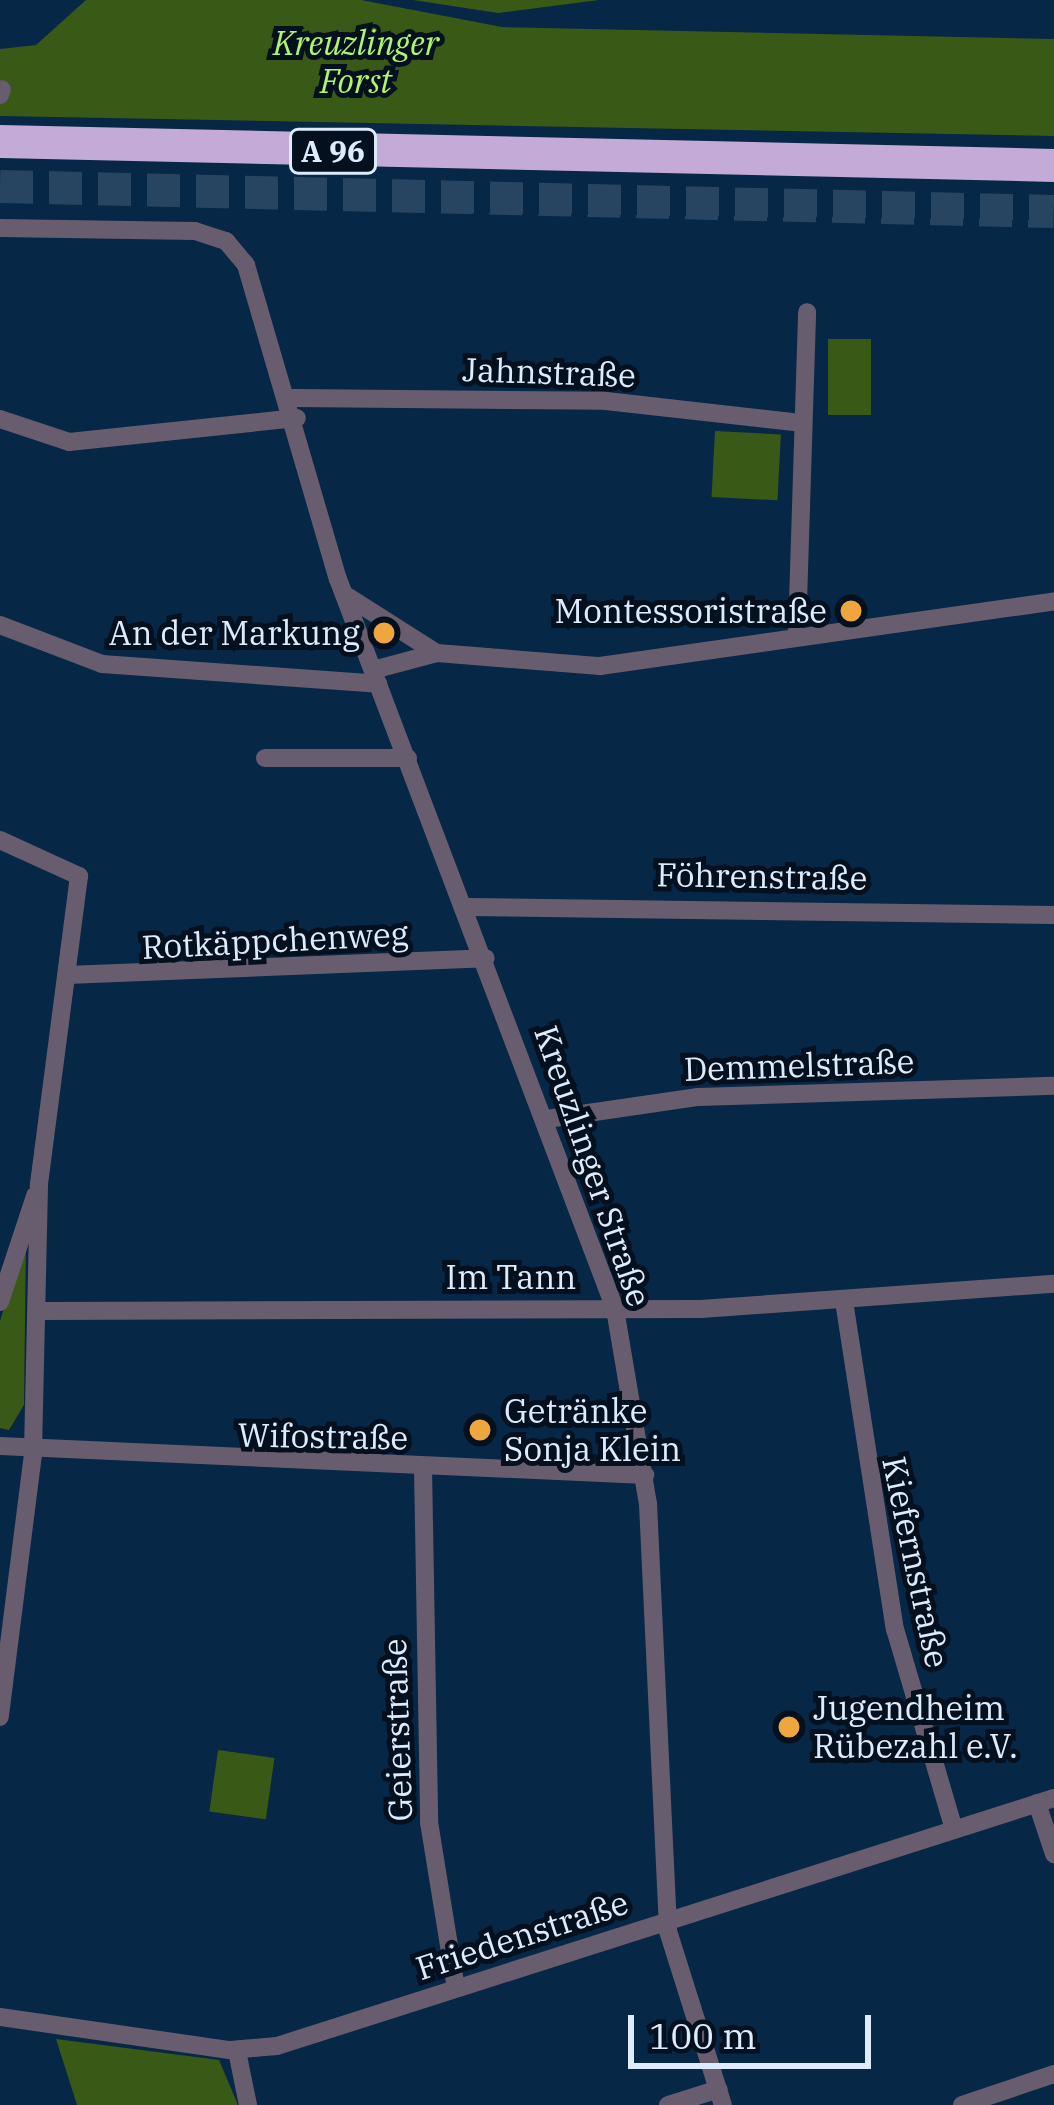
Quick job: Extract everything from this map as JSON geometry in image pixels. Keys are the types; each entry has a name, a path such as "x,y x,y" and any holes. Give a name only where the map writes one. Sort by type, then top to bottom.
{"highway":[{"name":"A 96","path":"0,141 1054,165"}],"street":[{"name":"Kreuzlinger Straße","path":"0,228 226,241 246,265 295,408 344,593 469,907 615,1309 645,1475 670,1919 721,2097"},
{"path":"796,634 807,311"},
{"name":"Jahnstraße","path":"0,419 69,442 295,408 606,400 801,423"},
{"path":"344,593 437,653"},
{"path":"0,625 102,664 376,677 437,653 600,666 796,634 1054,601"},
{"path":"265,758 408,758"},
{"path":"0,840 79,876 39,1186 33,1454 0,1717"},
{"name":"Föhrenstraße","path":"469,907 1054,915"},
{"name":"Rotkäppchenweg","path":"67,974 486,958"},
{"name":"Demmelstraße","path":"547,1119 698,1097 1054,1087"},
{"path":"0,1302 39,1186"},
{"name":"Im Tann","path":"39,1311 615,1309 844,1301 1054,1284"},
{"name":"Kiefernstraße","path":"844,1301 895,1629 954,1829"},
{"name":"Wifostraße","path":"0,1446 33,1454 645,1475"},
{"name":"Geierstraße","path":"423,1467 429,1822 456,1988"},
{"path":"1045,1801 1054,1854"},
{"name":"Friedenstraße","path":"0,2017 237,2050 456,1988 1045,1801"},
{"path":"237,2050 248,2105"},
{"path":"962,2105 1054,2074"},
{"path":"668,2105 721,2097"}],"green space":[{"name":"Kreuzlinger Forst","path":"86,0 361,0 502,27 1054,39 1054,136 0,116 0,49 36,45"},
{"path":"413,0 599,0 498,13"},
{"path":"828,339 871,339 871,415 828,415"},
{"path":"715,431 781,434 777,500 712,497"},
{"path":"26,1239 24,1405 9,1430 0,1428 0,1321"},
{"path":"218,1750 274,1758 266,1819 209,1811"},
{"path":"56,2039 219,2060 238,2105 77,2105"}],"tunnel":[{"path":"0,186 1054,211"}],"place":[{"name":"Montessoristraße","path":"851,611"},
{"name":"An der Markung","path":"384,633"},
{"name":"Getränke Sonja Klein","path":"480,1430"},
{"name":"Jugendheim Rübezahl e.V.","path":"789,1727"}]}
